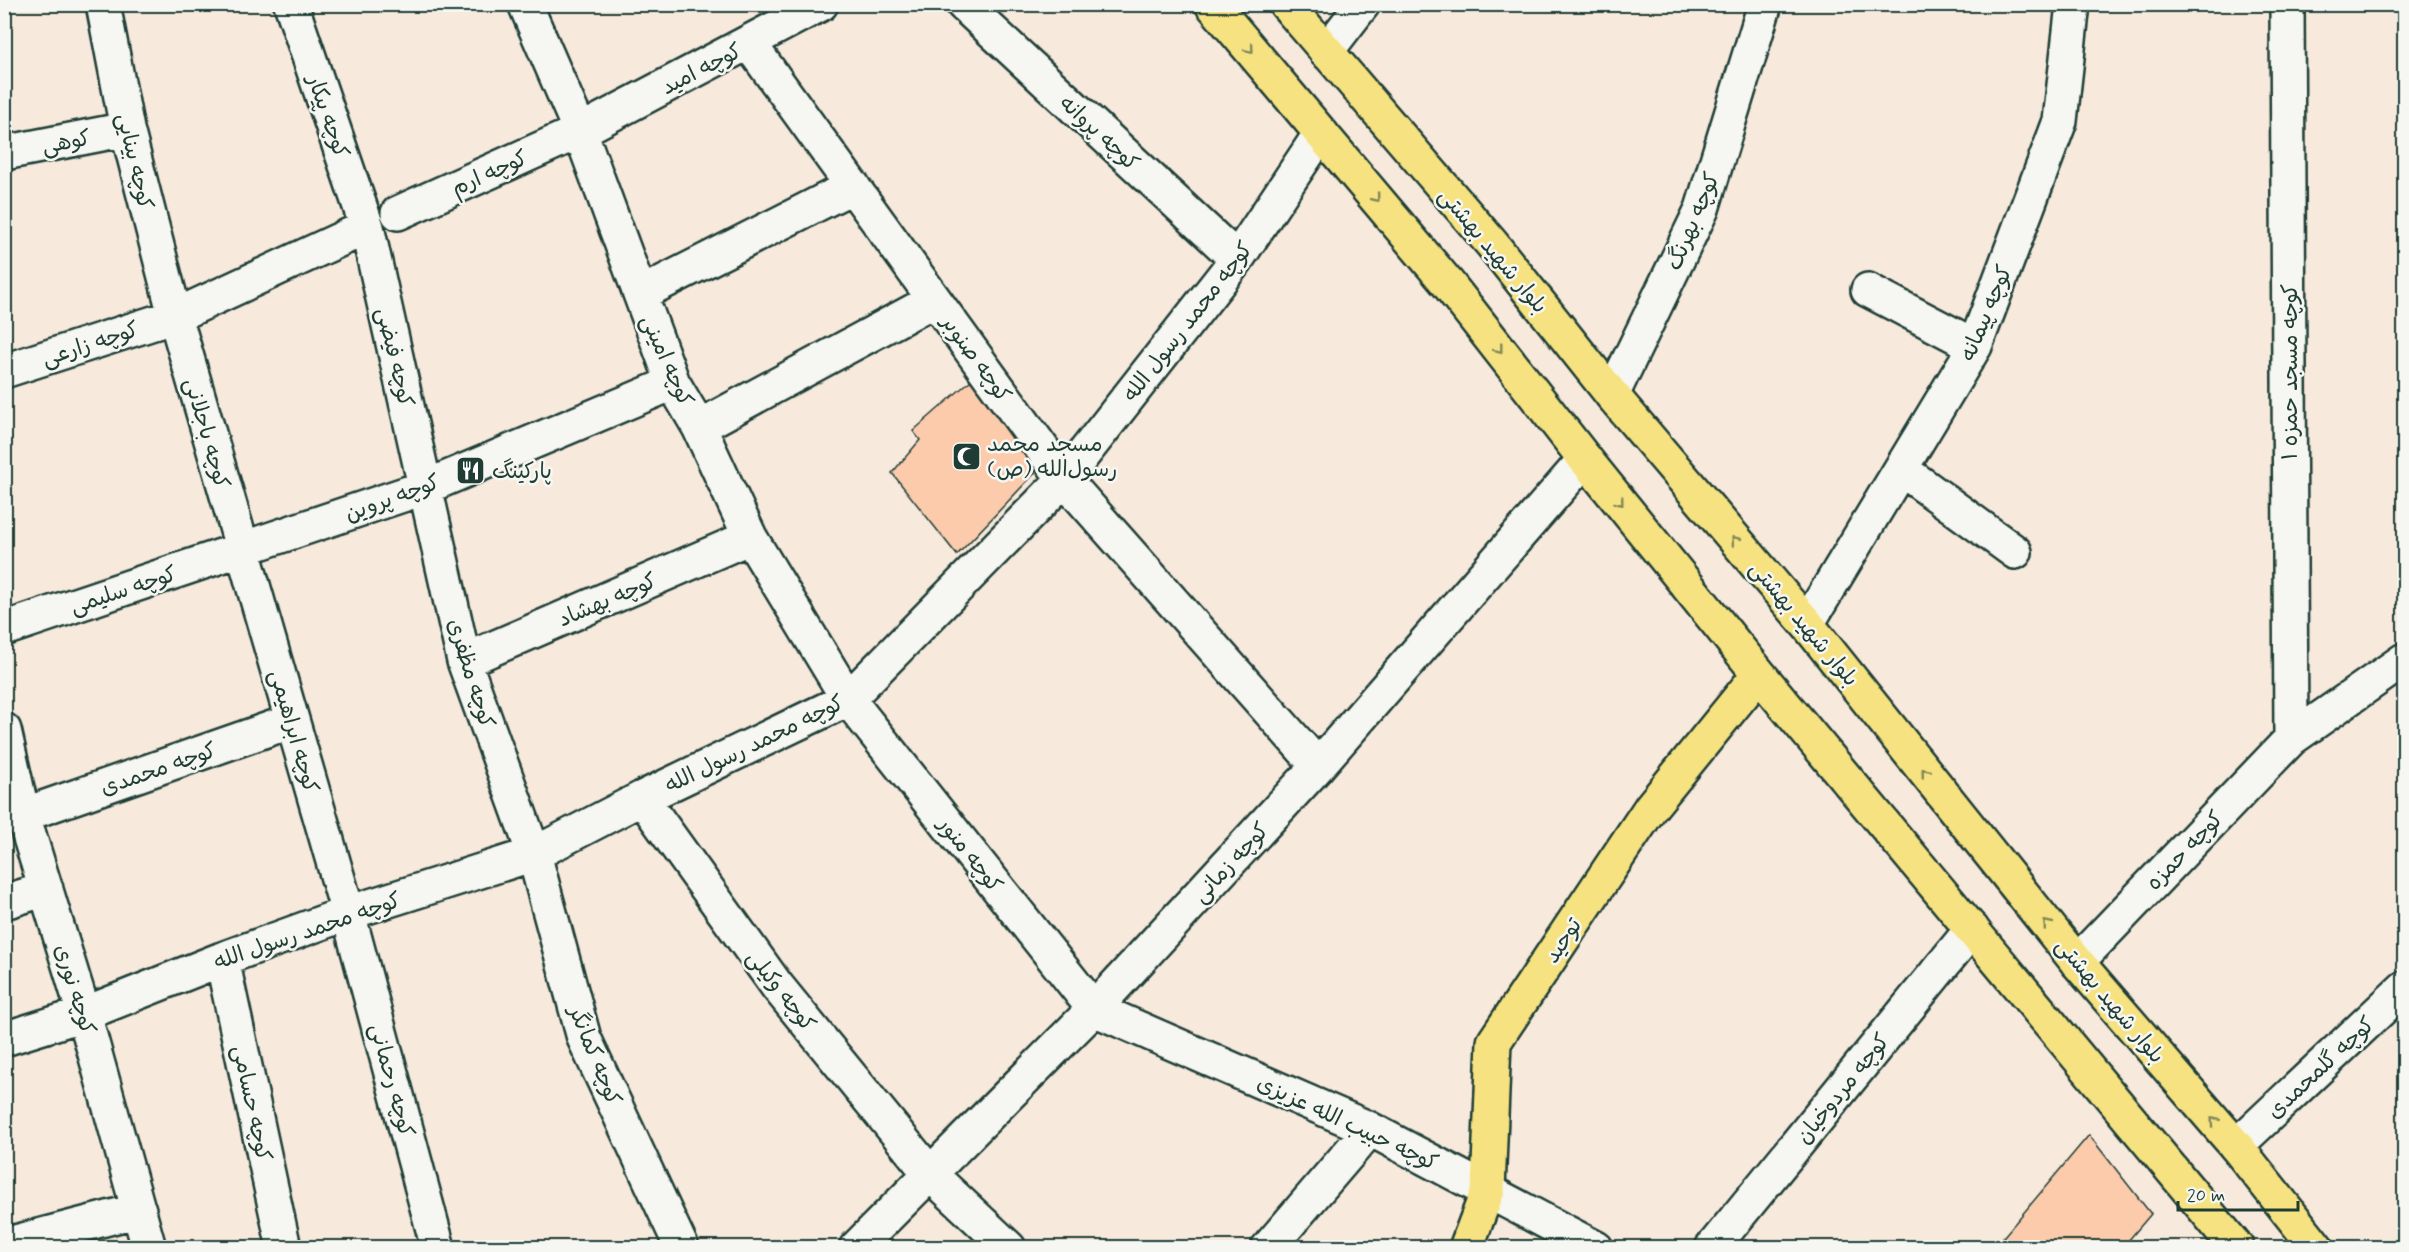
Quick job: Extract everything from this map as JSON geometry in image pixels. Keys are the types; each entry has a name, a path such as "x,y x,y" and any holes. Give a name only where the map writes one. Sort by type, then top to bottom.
{"main road":[{"path":"1212,4 1449,285 1585,459 1759,674 2237,1248"},
{"name":"بلوار شهید بهشتی","path":"1286,4 1492,244 1612,395 1807,624 2077,962 2236,1146 2317,1248"},
{"name":"توحید","path":"1466,1248 1488,1190 1494,1042 1651,807 1759,674"}],"street":[{"name":"کوچه بینایی","path":"103,4 127,129 175,316"},
{"name":"کوچه پیکار","path":"291,4 367,226"},
{"name":"کوچه امینی","path":"525,4 580,131 673,383 699,427 750,537 848,699"},
{"name":"کوچه امید","path":"580,131 821,4"},
{"name":"کوچه پروانه","path":"963,4 1237,259"},
{"path":"1326,52 1363,4"},
{"name":"کوچه بهرنگ","path":"1612,395 1702,209 1765,4"},
{"name":"کوچه پیمانه","path":"1807,624 1975,346 2060,121 2073,4"},
{"name":"کوچه مسجد حمزه ۱","path":"2287,4 2291,739"},
{"name":"کوچه صنوبر","path":"749,43 1064,478 1318,766"},
{"name":"کوهی","path":"4,153 127,129"},
{"name":"کوچه ارم","path":"398,213 580,131"},
{"name":"کوچه محمد رسول الله","path":"4,1039 84,1014 222,959 348,913 534,854 642,798 848,699 1064,478 1237,259 1321,133"},
{"path":"640,294 853,186"},
{"name":"کوچه زارعی","path":"4,371 175,316 367,226"},
{"name":"کوچه فیضی","path":"367,226 426,487"},
{"path":"1868,290 1975,346"},
{"path":"699,427 934,300"},
{"name":"کوچه باجلانی","path":"175,316 242,550"},
{"name":"کوچه پروین","path":"242,550 426,487 673,383"},
{"name":"کوچه زمانی","path":"856,1248 1094,1009 1318,766 1585,459"},
{"path":"1901,469 2015,552"},
{"name":"کوچه مظفری","path":"426,487 464,661 534,854"},
{"name":"کوچه بهشاد","path":"464,661 750,537"},
{"name":"کوچه سلیمی","path":"4,629 242,550"},
{"name":"کوچه ابراهیمی","path":"242,550 348,913"},
{"name":"کوچه حمزه","path":"2077,962 2291,739 2404,660"},
{"name":"کوچه منور","path":"848,699 1094,1009"},
{"name":"کوچه محمدی","path":"23,815 292,722"},
{"name":"کوچه نوری","path":"6,739 23,815 84,1014 149,1248"},
{"name":"کوچه وکیلی","path":"642,798 777,986 931,1175 1009,1248"},
{"name":"کوچه کمانگر","path":"534,854 584,1038 682,1248"},
{"path":"4,902 46,889"},
{"name":"کوچه رحمانی","path":"348,913 438,1248"},
{"name":"کوچه مردوخیان","path":"1712,1248 1972,928"},
{"name":"کوچه حسامی","path":"222,959 284,1248"},
{"name":"کوچه گلمحمدی","path":"2236,1146 2404,988"},
{"name":"کوچه حبیب الله عزیزی","path":"1094,1009 1370,1129 1596,1248"},
{"path":"1268,1248 1370,1129"},
{"path":"4,1245 139,1210"}],"building":[{"name":"مسجد محمد رسول‌الله (ص)","path":"971,380 1037,471 957,555 892,473 920,440 913,431"},
{"path":"2089,1135 2151,1214 2122,1248 1994,1248"}],"place":[{"name":"مسجد محمد رسول‌الله (ص)","path":"966,456"},
{"name":"پارکینگ","path":"471,470"}]}
